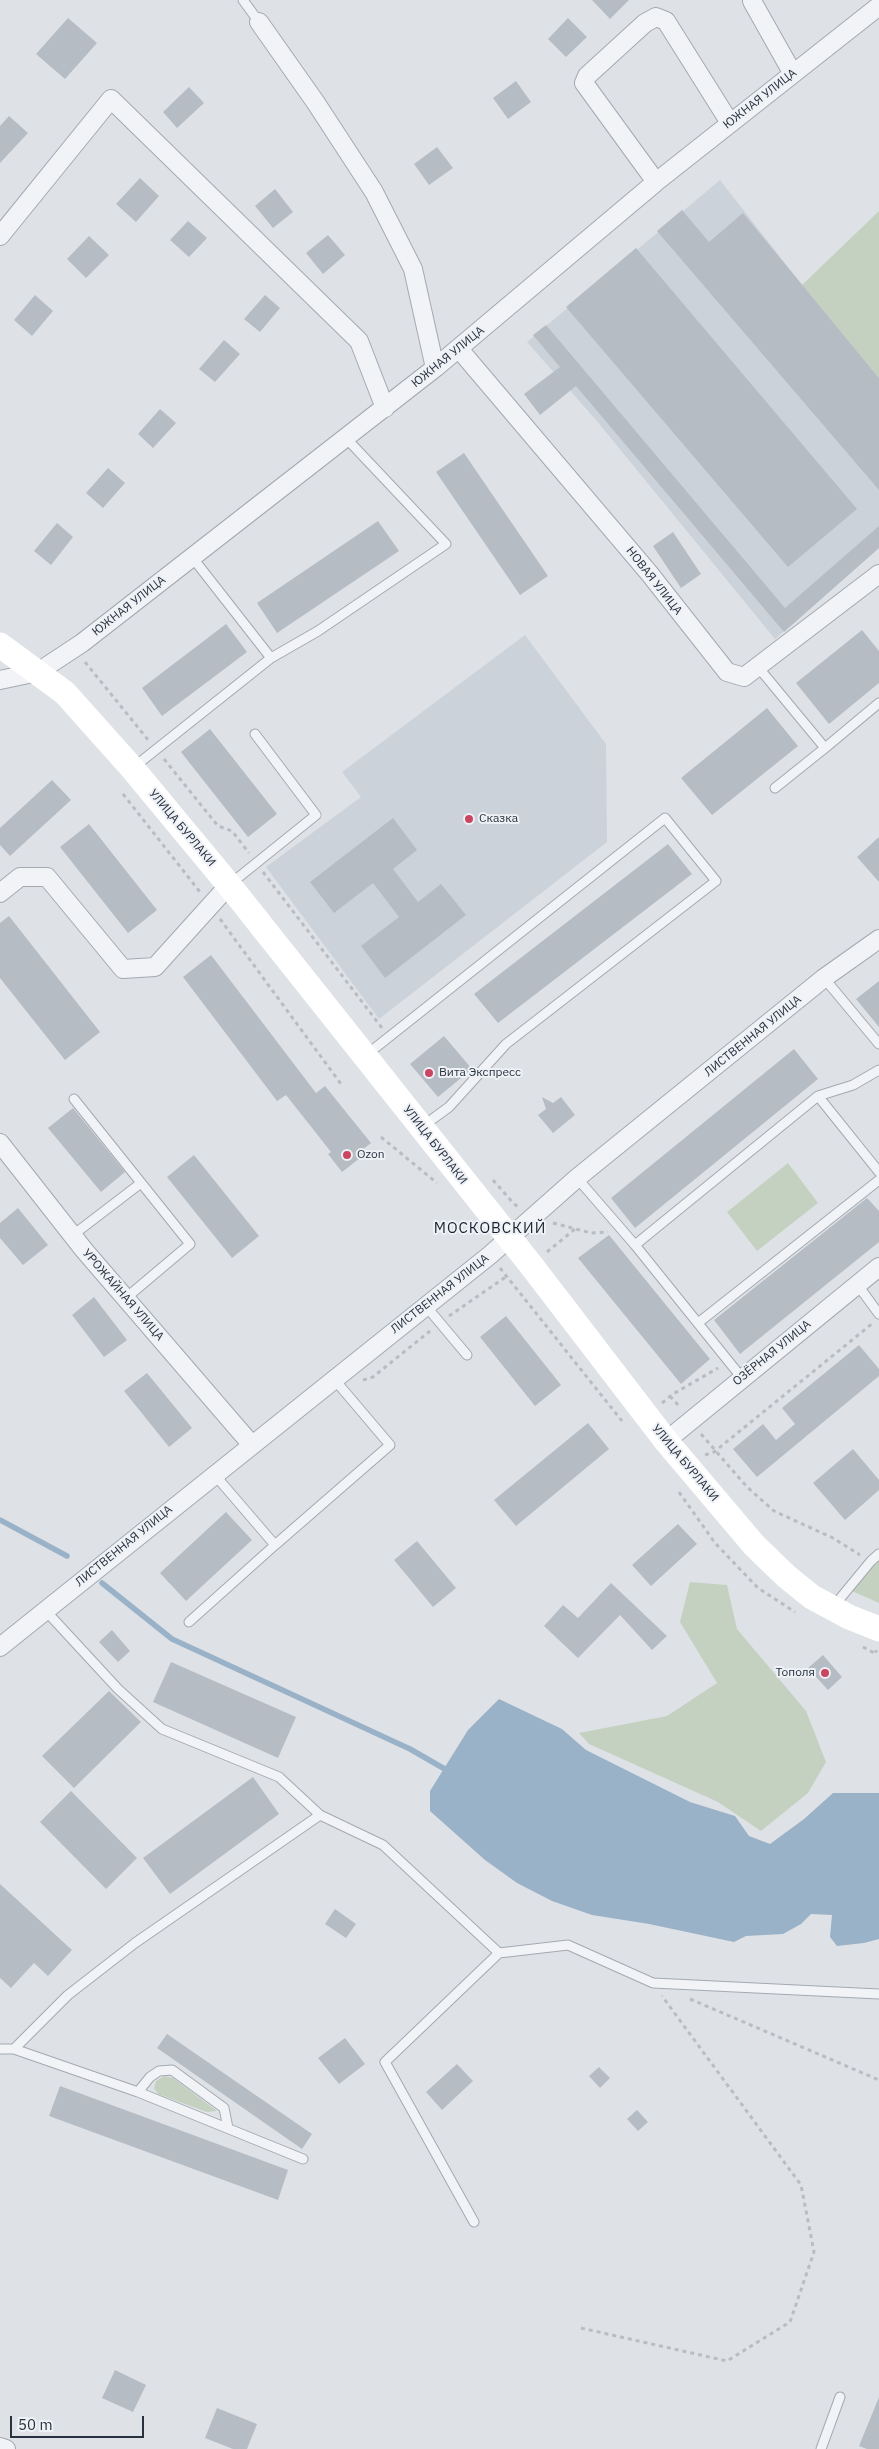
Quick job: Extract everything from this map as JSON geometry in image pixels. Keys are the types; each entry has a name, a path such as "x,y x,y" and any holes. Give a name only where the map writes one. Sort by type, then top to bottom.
{"street":[{"path":"752,1 793,74"},
{"name":"ЮЖНАЯ УЛИЦА","path":"0,680 38,672 82,643 436,368 656,182 793,74 878,3"},
{"path":"656,182 584,83 587,76 645,23 656,17 666,21 730,123"},
{"path":"259,22 316,103 378,201 413,269 436,368"},
{"path":"0,236 110,99 359,341 385,408"},
{"name":"НОВАЯ УЛИЦА","path":"459,349 649,573 727,672 744,677 879,574"},
{"name":"УЛИЦА БУРЛАКИ","path":"0,645 65,693 132,768 229,885 509,1237 666,1442 754,1545 786,1576 832,1609 879,1629"},
{"path":"0,893 20,877 47,877 123,969 155,967 229,885"},
{"name":"ЛИСТВЕННАЯ УЛИЦА","path":"0,1647 251,1444 338,1383 425,1305 509,1237 577,1178 824,978 879,939"},
{"name":"УРОЖАЙНАЯ УЛИЦА","path":"0,1143 73,1235 251,1444"},
{"name":"ОЗЁРНАЯ УЛИЦА","path":"666,1442 879,1267"},
{"path":"0,2447 6,2449"}],"lane":[{"path":"243,0 259,22"},
{"path":"132,768 271,658 318,631 446,544 345,437"},
{"path":"192,557 271,658"},
{"path":"758,667 825,748"},
{"path":"774,788 879,703"},
{"path":"229,885 316,815 255,734"},
{"path":"365,1056 665,818 716,881 506,1044 450,1107 420,1127"},
{"path":"824,978 879,1044"},
{"path":"635,1245 818,1096 853,1085 879,1070"},
{"path":"818,1096 879,1172"},
{"path":"74,1099 190,1244 126,1298"},
{"path":"577,1178 635,1245 742,1378"},
{"path":"698,1324 879,1180"},
{"path":"73,1235 141,1183"},
{"path":"857,1284 879,1314"},
{"path":"425,1305 467,1355"},
{"path":"189,1622 390,1445 338,1383"},
{"path":"214,1474 275,1545"},
{"path":"832,1609 871,1561 879,1554"},
{"path":"45,1610 118,1689 162,1729 279,1777 320,1815 383,1845 499,1954"},
{"path":"14,2049 68,1995 135,1943 320,1815"},
{"path":"474,2222 385,2062 499,1954 568,1945 653,1983 879,1994"},
{"path":"0,2049 14,2049 138,2092 303,2158"},
{"path":"138,2092 150,2077 159,2071 172,2070 224,2108 228,2128"},
{"path":"822,2449 840,2397"}],"path":[{"path":"123,794 210,906 340,1084"},
{"path":"232,831 389,1036"},
{"path":"381,1137 440,1186"},
{"path":"491,1178 514,1204 534,1216 591,1233 623,1231"},
{"path":"338,1383 373,1377 441,1322 507,1276"},
{"path":"871,1561 833,1538 774,1511 747,1487 714,1452 879,1318"},
{"path":"647,1417 673,1394 729,1361"},
{"path":"581,2328 727,2361 790,2322 814,2252 801,2185 653,1983"},
{"path":"689,1999 879,2080"}],"shaded area":[{"path":"720,180 802,285 879,378 879,548 775,639 596,420 527,342"},
{"name":"Сказка","path":"525,635 606,744 607,842 379,1019 266,867 361,797 342,772"}],"green space":[{"path":"879,211 879,378 802,285"},
{"path":"788,1163 818,1203 757,1251 727,1212"},
{"path":"879,1551 879,1603 850,1590 861,1566"},
{"path":"690,1582 727,1585 737,1629 806,1711 826,1762 808,1793 761,1831 718,1802 589,1744 579,1733 667,1716 717,1683 680,1622"},
{"path":"164,2076 173,2078 217,2111 207,2112 158,2094 154,2088 156,2081"}],"water":[{"path":"499,1699 562,1729 586,1750 690,1802 735,1816 749,1836 770,1844 804,1819 833,1793 879,1793 879,1939 837,1946 830,1937 832,1915 811,1914 801,1924 783,1934 746,1936 734,1942 649,1924 592,1915 552,1901 517,1883 485,1860 430,1811 430,1791 468,1730"}],"building":[{"path":"592,0 629,0 610,19"},
{"path":"68,18 97,43 65,79 36,54"},
{"path":"568,18 587,37 566,57 548,39"},
{"path":"516,81 531,102 508,119 493,98"},
{"path":"189,87 204,103 177,128 163,112"},
{"path":"9,116 28,133 0,163 0,126"},
{"path":"437,147 453,168 429,185 414,164"},
{"path":"140,178 159,196 136,222 116,204"},
{"path":"275,189 293,212 273,228 255,206"},
{"path":"682,210 709,242 743,213 879,378 879,490 657,231"},
{"path":"188,221 207,238 189,257 170,240"},
{"path":"328,235 345,255 323,274 306,253"},
{"path":"89,236 109,255 86,278 67,259"},
{"path":"636,248 857,509 788,567 566,307"},
{"path":"35,295 53,311 32,336 14,320"},
{"path":"265,295 280,308 260,332 244,319"},
{"path":"546,325 785,608 879,526 879,548 784,632 576,386 540,415 524,394 560,367 533,335"},
{"path":"224,340 240,354 215,382 199,369"},
{"path":"160,409 176,423 153,448 138,434"},
{"path":"464,453 548,576 520,595 436,472"},
{"path":"108,468 125,483 103,508 86,493"},
{"path":"378,521 399,551 277,633 257,603"},
{"path":"57,523 73,537 51,565 34,551"},
{"path":"673,532 701,574 681,588 653,546"},
{"path":"226,624 247,652 162,716 142,688"},
{"path":"862,630 879,651 879,683 829,724 796,683"},
{"path":"767,708 798,746 712,815 681,778"},
{"path":"210,729 277,814 248,837 181,752"},
{"path":"52,780 71,800 10,856 0,845 0,828"},
{"path":"393,818 417,850 393,869 418,902 441,884 466,915 385,978 361,946 399,917 373,883 334,913 310,882"},
{"path":"89,824 157,910 128,933 60,847"},
{"path":"879,837 879,882 857,857"},
{"path":"668,844 692,874 498,1023 474,994"},
{"path":"9,916 100,1032 65,1060 0,978 0,923"},
{"path":"211,955 316,1093 325,1086 371,1143 361,1151 364,1155 342,1172 328,1154 331,1152 286,1095 277,1101 183,977"},
{"path":"879,981 879,1027 856,999"},
{"path":"444,1036 472,1069 438,1097 410,1064"},
{"path":"794,1049 818,1079 635,1228 611,1198"},
{"path":"542,1097 553,1103 561,1097 575,1115 553,1133 538,1115 546,1109"},
{"path":"73,1108 125,1172 101,1192 48,1128"},
{"path":"194,1155 259,1236 232,1258 167,1177"},
{"path":"867,1198 879,1211 879,1242 740,1354 714,1320"},
{"path":"18,1208 48,1245 23,1265 0,1238 0,1223"},
{"path":"609,1235 710,1359 681,1384 578,1258"},
{"path":"94,1297 127,1340 104,1357 72,1315"},
{"path":"506,1316 561,1385 535,1406 480,1337"},
{"path":"859,1345 879,1369 879,1376 757,1477 733,1449 763,1424 776,1440 795,1424 782,1408"},
{"path":"147,1373 192,1428 169,1447 124,1391"},
{"path":"588,1423 609,1449 516,1526 494,1500"},
{"path":"853,1449 879,1480 879,1490 845,1520 813,1483"},
{"path":"226,1512 252,1540 186,1601 160,1573"},
{"path":"678,1524 697,1544 651,1586 632,1565"},
{"path":"417,1541 456,1588 433,1607 394,1560"},
{"path":"611,1583 667,1636 652,1650 620,1615 578,1658 544,1626 563,1605 578,1618"},
{"path":"112,1630 130,1651 118,1662 99,1642"},
{"name":"Тополя","path":"823,1655 842,1677 828,1690 808,1668"},
{"path":"171,1662 296,1717 278,1758 153,1702"},
{"path":"109,1691 141,1722 74,1788 42,1756"},
{"path":"253,1777 279,1814 170,1894 143,1858"},
{"path":"71,1791 137,1858 106,1889 40,1822"},
{"path":"0,1884 72,1950 48,1976 34,1963 11,1988 0,1978"},
{"path":"335,1909 356,1924 346,1938 325,1924"},
{"path":"167,2034 312,2134 302,2149 157,2048"},
{"path":"345,2038 365,2064 339,2084 318,2058"},
{"path":"457,2064 473,2081 442,2110 426,2092"},
{"path":"599,2067 610,2078 600,2088 589,2076"},
{"path":"60,2086 288,2170 278,2200 49,2116"},
{"path":"637,2110 648,2122 638,2131 627,2119"},
{"path":"115,2370 146,2385 133,2412 102,2398"},
{"path":"879,2397 879,2449 867,2449 859,2446"},
{"path":"217,2408 257,2424 247,2449 233,2449 205,2438"}],"waterway":[{"path":"0,1520 67,1556"},
{"path":"102,1583 172,1639 410,1749 450,1772"}],"place":[{"name":"Сказка","path":"469,819"},
{"name":"Вита Экспресс","path":"429,1073"},
{"name":"Ozon","path":"347,1155"},
{"name":"Тополя","path":"825,1673"}],"district":[{"name":"МОСКОВСКИЙ","path":"490,1229"}]}
